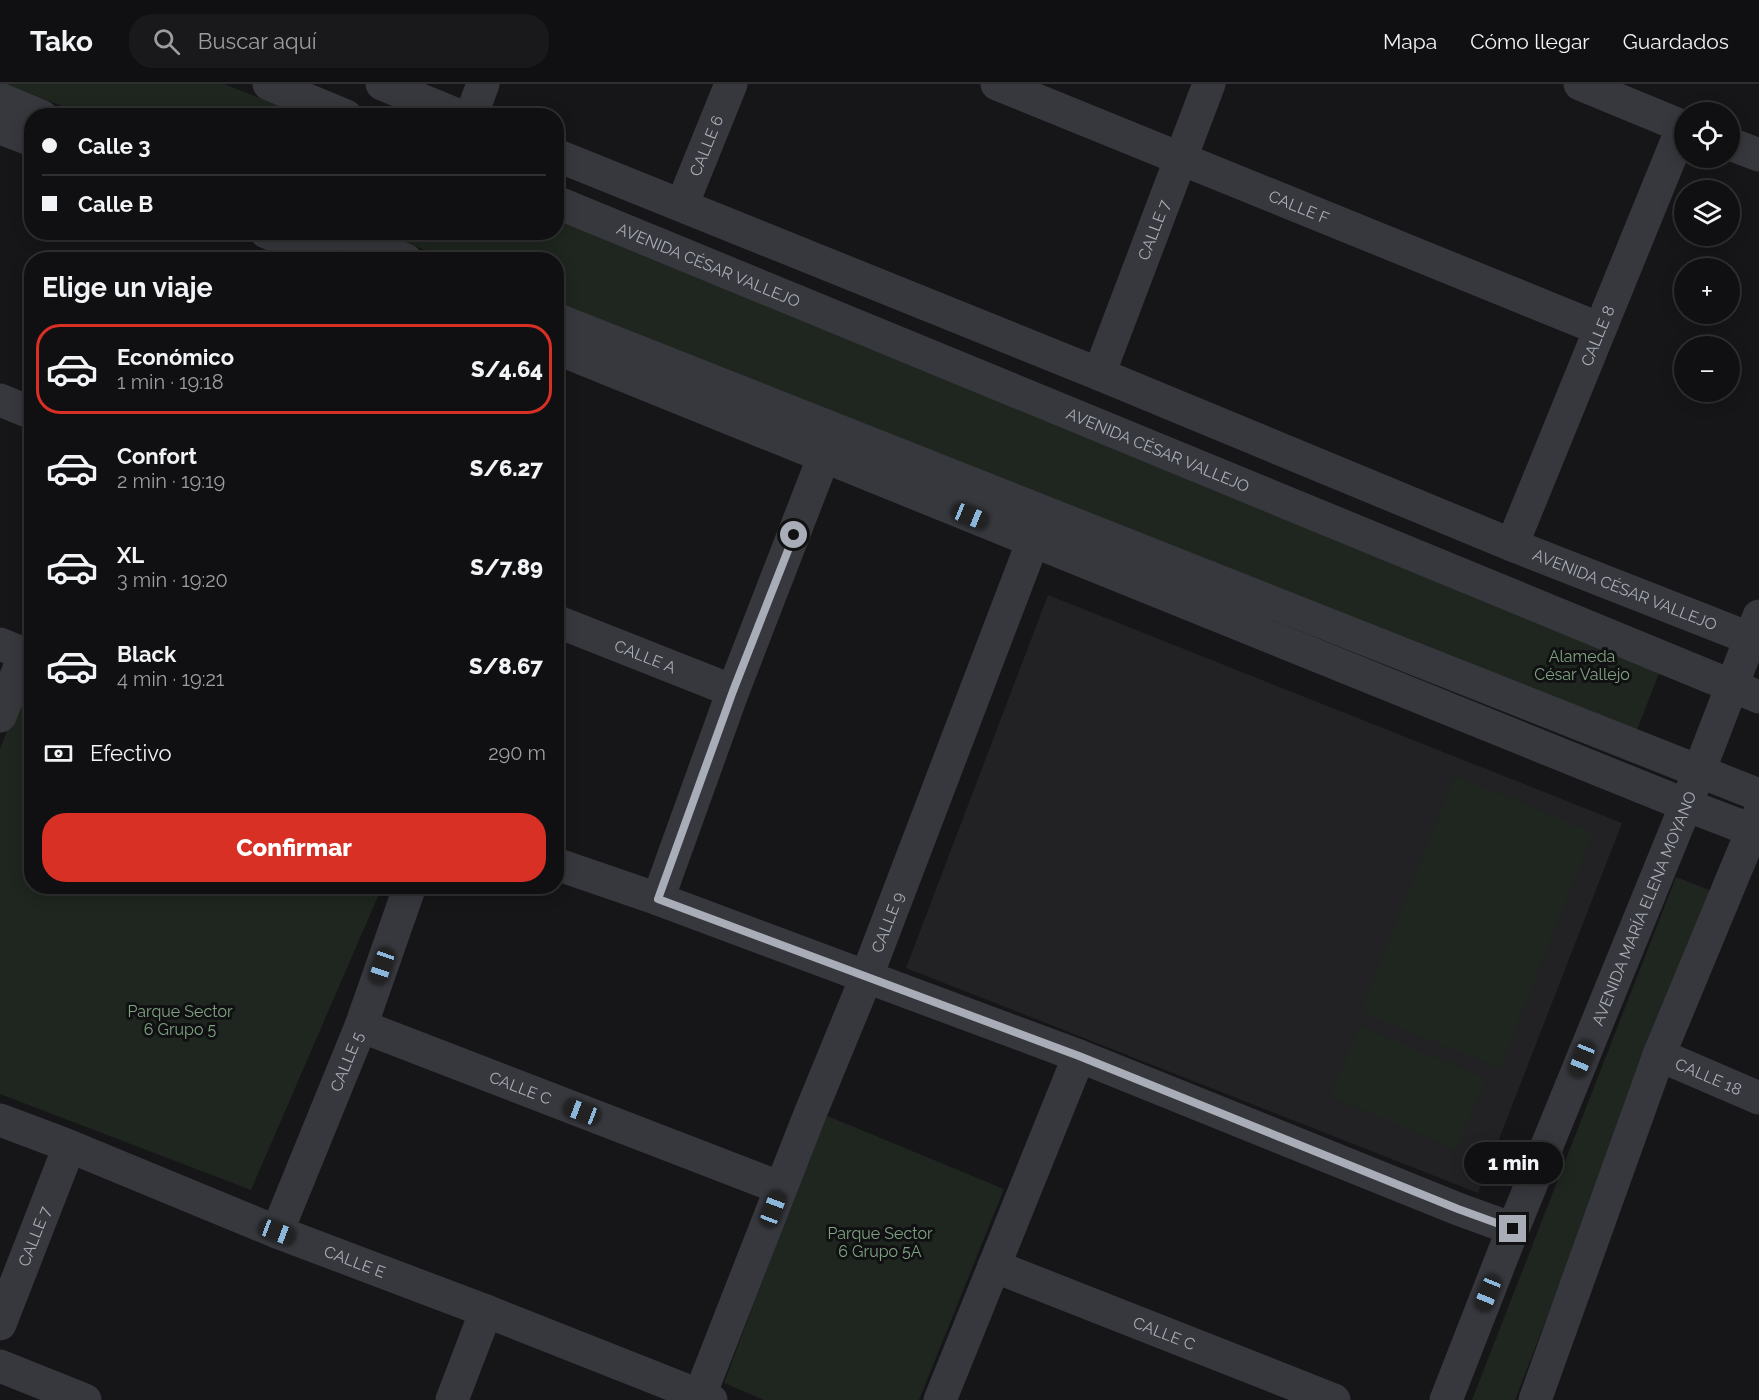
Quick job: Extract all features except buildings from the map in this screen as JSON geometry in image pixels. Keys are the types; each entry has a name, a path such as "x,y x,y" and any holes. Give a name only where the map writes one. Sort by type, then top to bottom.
{"street":[{"path":"269,84 327,108"},
{"path":"382,84 440,108"},
{"path":"474,108 483,84"},
{"name":"CALLE 6","path":"682,205 731,84"},
{"name":"CALLE F","path":"997,84 1600,329"},
{"name":"CALLE 7","path":"1099,374 1209,84"},
{"path":"1580,84 1674,122"},
{"path":"0,99 24,109"},
{"path":"0,128 24,137"},
{"path":"1740,148 1759,155"},
{"name":"CALLE 8","path":"1512,545 1674,150"},
{"name":"AVENIDA CÉSAR VALLEJO","path":"564,158 1099,374 1512,545 1756,632"},
{"name":"AVENIDA CÉSAR VALLEJO","path":"564,205 1746,691"},
{"path":"286,240 315,252"},
{"path":"357,240 386,252"},
{"path":"564,322 1759,795"},
{"path":"564,351 1686,805 1757,826 1659,1055 1535,1400"},
{"path":"0,400 24,410"},
{"path":"658,899 733,691 824,456"},
{"name":"CALLE 9","path":"703,1398 781,1188 866,978 1033,541"},
{"name":"CALLE A","path":"564,624 733,691"},
{"name":"AVENIDA MARÍA ELENA MOYANO","path":"1446,1400 1699,771 1746,691 1756,632"},
{"path":"0,716 19,652"},
{"path":"564,867 658,899 1079,1056 1513,1229"},
{"name":"CALLE 5","path":"277,1232 361,1026 407,894"},
{"name":"CALLE C","path":"361,1026 781,1188"},
{"name":"CALLE 18","path":"1659,1055 1759,1098"},
{"path":"940,1400 1079,1056"},
{"name":"CALLE E","path":"0,1120 277,1232 486,1311 703,1398"},
{"name":"CALLE 7","path":"0,1324 69,1147"},
{"name":"CALLE C","path":"994,1266 1334,1400"},
{"path":"452,1400 486,1311"},
{"path":"0,1366 86,1400"}],"shaded area":[{"path":"1048,595 1622,823 1478,1193 906,968"}],"green space":[{"path":"6,84 224,84 285,108 67,108"},
{"name":"Alameda César Vallejo","path":"564,219 1666,655 1637,730 564,305 564,252 431,252 399,240 564,240"},
{"name":"Parque Sector 6 Grupo 5","path":"24,688 24,894 379,894 251,1190 0,1094 0,749"},
{"path":"1455,776 1593,832 1500,1068 1361,1012"},
{"path":"1676,877 1712,891 1515,1400 1472,1400"},
{"path":"1360,1026 1486,1079 1456,1149 1330,1096"},
{"name":"Parque Sector 6 Grupo 5A","path":"825,1115 1004,1189 919,1400 764,1400 724,1383"}],"route":[{"path":"794,535 733,691 658,899 1079,1056 1513,1229"}]}
